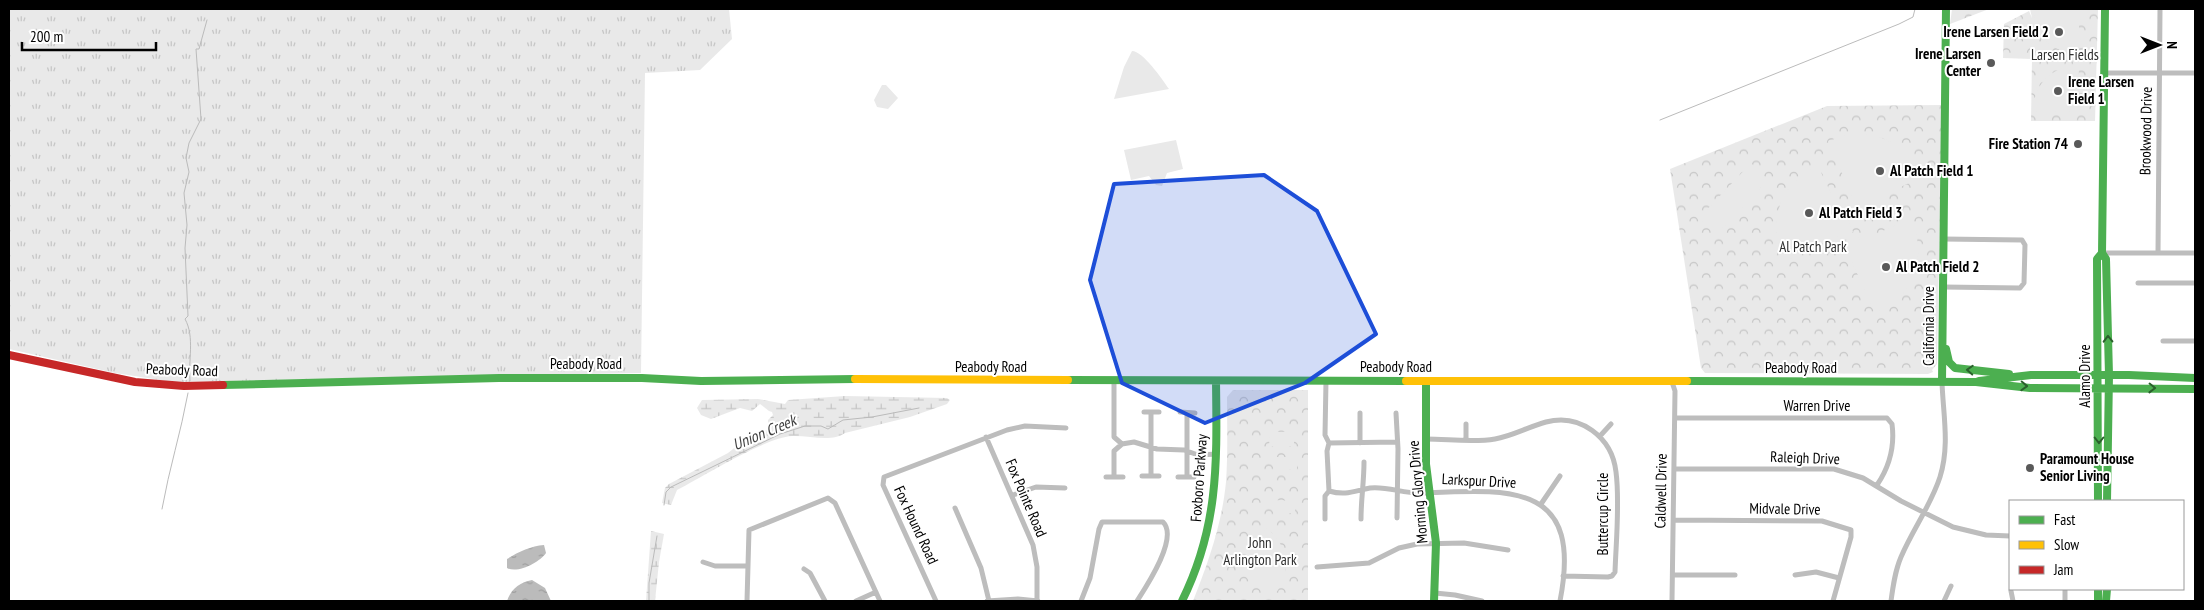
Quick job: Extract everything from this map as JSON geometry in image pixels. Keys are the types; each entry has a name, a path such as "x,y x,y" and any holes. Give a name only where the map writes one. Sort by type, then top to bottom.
{"main road":[{"name":"California Drive","path":"1942,382 1946,9"},
{"name":"Alamo Drive","path":"2105,9 2105,73 2102,121 2102,253 2106,259 2109,375 2107,500"},
{"name":"Alamo Drive","path":"2098,500 2099,374 2097,259 2102,253"},
{"path":"1943,318 1947,356 1953,367 2018,376"},
{"name":"Peabody Road","path":"9,355 135,382 184,386 523,378 642,378 693,380 1976,382 1993,385 2195,389"},
{"name":"Peabody Road","path":"1976,382 2018,376 2099,374 2195,378"},
{"name":"Foxboro Parkway","path":"1182,601 1196,574 1214,507 1217,454 1216,381"},
{"name":"Morning Glory Drive","path":"1426,381 1426,464 1436,543 1434,601"}],"street":[{"name":"Brookwood Drive","path":"2158,253 2160,9"},
{"path":"2105,73 2195,73"},
{"path":"1943,287 2020,288 2024,283 2025,245 2022,240 1944,240"},
{"path":"2102,253 2195,253"},
{"path":"2138,283 2195,283"},
{"path":"2163,341 2195,341"},
{"path":"1114,380 1114,437 1122,444"},
{"path":"1326,381 1325,435 1329,443 1327,451 1329,491 1325,496 1326,518"},
{"name":"Caldwell Drive","path":"1672,382 1675,391 1672,601"},
{"name":"California Drive","path":"1891,601 1896,569 1938,483 1945,454 1946,436 1942,382"},
{"path":"1144,412 1159,412"},
{"path":"1151,412 1151,476"},
{"path":"1180,412 1195,413"},
{"path":"1187,412 1187,477"},
{"path":"1360,413 1360,443"},
{"path":"1396,413 1397,518"},
{"name":"Warren Drive","path":"1675,418 1887,418 1892,424 1892,452 1886,471 1877,485"},
{"path":"1426,440 1500,438 1539,424 1559,420 1582,424 1600,436 1611,424"},
{"path":"1466,424 1466,440"},
{"path":"986,437 1025,426 1066,428"},
{"name":"Buttercup Circle","path":"1563,576 1608,577 1612,576 1615,572 1616,472 1609,448 1600,436"},
{"name":"Fox Pointe Road","path":"986,437 1013,495 1033,545 1037,568 1038,601"},
{"name":"Fox Hound Road","path":"936,601 883,481 888,474 986,437"},
{"path":"1114,477 1114,451 1122,444 1134,442 1151,447 1187,451 1198,455 1217,454"},
{"path":"1329,443 1396,442"},
{"path":"1361,519 1364,462"},
{"name":"Raleigh Drive","path":"1674,469 1834,469 1854,474 1877,485 1902,501 1953,527 1971,532 2009,536"},
{"path":"1142,476 1159,476"},
{"path":"1560,476 1542,504 1555,518 1564,546 1560,601"},
{"path":"1106,477 1123,477"},
{"path":"1178,477 1194,477"},
{"path":"1013,495 1036,487 1065,488"},
{"name":"Larkspur Drive","path":"1329,491 1357,493 1370,488 1398,490 1404,493 1457,491 1510,494 1523,496 1542,504"},
{"path":"747,601 748,536 751,528 830,499 836,504 880,601"},
{"path":"955,508 981,568 988,601 1018,599 1038,601"},
{"name":"Midvale Drive","path":"1674,520 1822,521 1840,525 1851,530 1852,537 1834,601"},
{"path":"1081,601 1090,578 1102,522 1163,522 1166,526 1166,532 1160,562 1137,601"},
{"path":"1317,567 1369,563 1399,548 1436,543 1464,542 1508,550"},
{"path":"703,562 715,566 747,566"},
{"path":"804,569 810,572 825,601"},
{"path":"1795,575 1816,572 1839,578"},
{"path":"1673,575 1735,575"},
{"path":"1944,601 1951,586"},
{"path":"2011,591 2013,601"},
{"path":"856,601 876,592"},
{"path":"1435,593 1464,596 1482,601"}],"highlighted area":[{"path":"1264,175 1317,211 1376,334 1305,383 1205,423 1122,383 1090,280 1114,184"}],"green space":[{"path":"9,9 729,9 732,39 700,70 645,73 641,373 173,382 115,373 9,349"},
{"path":"1952,9 1989,9 1950,24"},
{"name":"Larsen Fields","path":"2030,9 2098,9 2095,121 2031,121 2032,59 2003,58 2004,24 2029,11 2032,18"},
{"name":"Irene Larsen Field 2","path":"2034,9 2077,10 2079,13 2079,54 2061,50 2046,41 2037,27"},
{"path":"1132,51 1147,60 1169,89 1114,99 1124,67"},
{"name":"Irene Larsen Field 1","path":"2070,66 2079,66 2078,109 2073,112 2033,111 2036,95 2043,82 2054,72"},
{"path":"882,85 886,85 898,98 888,109 877,107 874,100"},
{"name":"Al Patch Park","path":"1942,105 1937,364 1932,370 1933,372 1928,374 1705,373 1701,368 1670,169 1827,106"},
{"name":"Al Patch Field 1","path":"1851,134 1874,136 1894,144 1910,158 1922,177 1877,198 1883,208 1852,210 1850,196 1852,196 1828,141"},
{"path":"1176,140 1183,169 1167,173 1162,186 1156,185 1149,176 1131,180 1124,150"},
{"path":"1751,163 1768,180 1717,234 1699,218"},
{"name":"Al Patch Field 3","path":"1818,166 1841,214 1849,221 1853,232 1842,242 1839,236 1783,262 1777,233 1777,219 1780,206 1785,194 1793,183"},
{"name":"Al Patch Field 2","path":"1912,218 1918,247 1918,261 1914,274 1909,286 1900,296 1875,313 1851,260 1850,269 1841,243 1857,235 1860,241"},
{"name":"John Arlington Park","path":"1233,390 1308,390 1308,601 1193,601 1209,558 1224,498 1227,471 1227,397"},
{"path":"845,396 947,398 950,400 947,404 910,417 845,433 833,438 792,436 766,443 734,458 677,490 671,505 662,503 665,488 669,484 728,453 743,441 768,429 768,420 773,415 772,412 760,404 752,411 740,408 711,419 701,415 697,408 702,400 758,399 785,404 788,400"},
{"path":"1270,432 1294,432 1294,446 1269,446"},
{"path":"1275,457 1297,457 1297,469 1275,469"},
{"path":"1273,500 1295,501 1295,513 1273,513"},
{"path":"1266,528 1280,542 1286,559 1284,577 1275,594 1240,568 1240,563"},
{"path":"651,531 664,534 655,601 646,601"}],"water":[{"path":"544,545 546,553 534,563 523,568 507,568 507,559 525,550"},
{"path":"532,580 545,588 551,601 507,601 516,587"}],"waterway":[{"path":"1660,120 1899,24 1913,17 1915,9"},
{"path":"190,380 190,333 185,319 188,316 185,248 187,225 184,193 189,172 186,158 189,143 201,119 196,49 199,49 207,20"},
{"path":"162,509 188,393"},
{"name":"Union Creek","path":"664,505 666,492 671,487 780,434 805,426 821,426 828,429 843,420 872,417 919,408"},
{"name":"Union Creek","path":"649,601 649,583 657,536"}],"traffic: fast":[{"path":"1942,382 1946,9"},
{"path":"2105,9 2102,253 2106,259 2109,375 2107,500"},
{"path":"2098,500 2097,259 2102,253"},
{"path":"1946,349 1949,362 1955,368 2009,374"},
{"path":"1979,381 2031,375 2129,375 2195,378"},
{"path":"223,385 499,378 642,378 701,381 855,379"},
{"path":"1068,380 1406,381"},
{"path":"1182,601 1194,573 1209,520 1215,466 1216,381"},
{"path":"1426,381 1426,464 1436,543 1434,601"},
{"path":"1687,381 1976,382 2030,388 2195,389"},
{"path":"2098,590 2098,601"},
{"path":"2106,601 2107,590"}],"traffic: slow":[{"path":"855,379 1068,380"},
{"path":"1406,381 1687,381"}],"traffic: jam":[{"path":"9,355 135,382 184,386 223,385"}],"place":[{"name":"Irene Larsen Field 2","path":"2059,32"},
{"name":"Irene Larsen Center","path":"1991,63"},
{"name":"Irene Larsen Field 1","path":"2058,91"},
{"name":"Fire Station 74","path":"2078,144"},
{"name":"Al Patch Field 1","path":"1880,171"},
{"name":"Al Patch Field 3","path":"1809,213"},
{"name":"Al Patch Field 2","path":"1886,267"},
{"name":"Paramount House Senior Living","path":"2030,468"}]}
